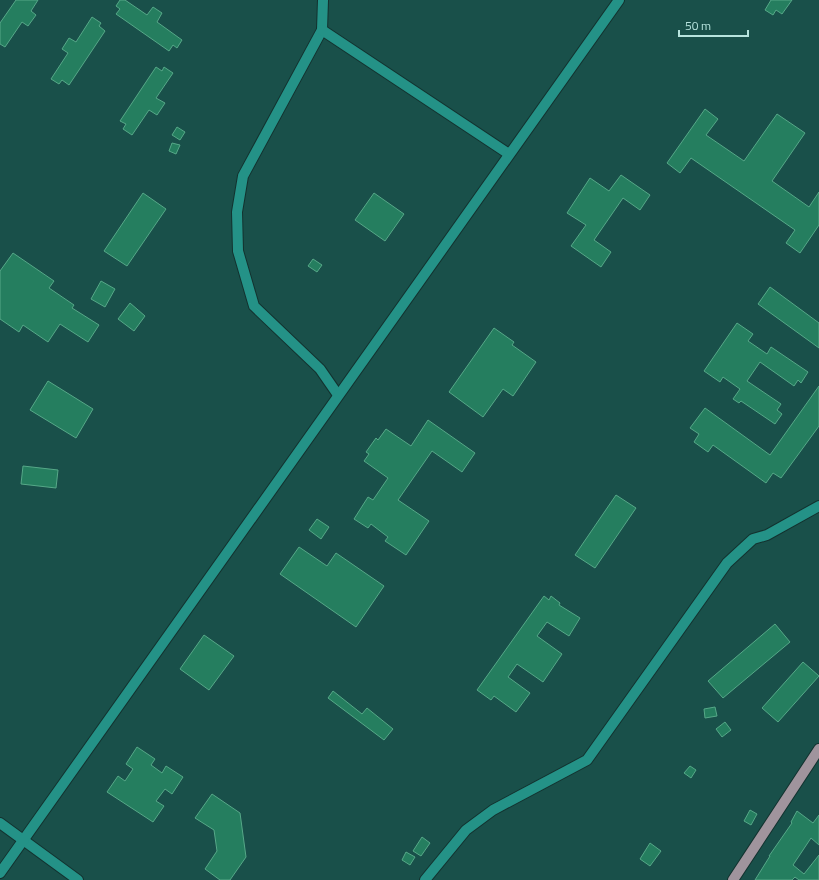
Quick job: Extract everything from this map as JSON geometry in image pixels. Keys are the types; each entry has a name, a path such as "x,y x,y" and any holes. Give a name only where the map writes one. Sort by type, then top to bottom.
{"main road":[{"path":"733,880 819,749"}],"lane":[{"path":"323,0 322,30 243,176 237,212 238,251 254,306 320,369 338,395"},
{"path":"0,873 619,0"},
{"path":"322,30 509,154"},
{"path":"425,880 466,830 493,810 587,760 726,563 753,539 767,535 819,506"},
{"path":"0,823 78,880"}],"building":[{"path":"16,0 38,0 31,11 36,15 28,26 22,22 5,47 0,44 0,23"},
{"path":"120,0 125,0 147,15 153,7 162,13 157,22 182,40 177,48 173,45 169,51 116,14 120,9 116,6"},
{"path":"771,0 792,0 782,14 776,10 773,15 765,10"},
{"path":"92,17 101,23 99,26 105,31 69,85 62,80 59,84 51,79 68,53 62,49 69,38 76,42"},
{"path":"156,67 162,71 164,67 173,73 156,98 165,103 157,115 149,110 132,135 123,129 126,124 120,121"},
{"path":"705,109 718,119 706,135 744,161 777,114 805,133 772,181 809,207 819,192 819,225 800,253 786,243 795,230 691,158 680,173 667,163"},
{"path":"177,127 185,132 180,140 172,135"},
{"path":"172,143 180,145 176,154 169,151"},
{"path":"621,175 650,195 640,210 623,198 594,240 611,252 601,267 571,246 586,225 567,213 590,178 609,191"},
{"path":"143,193 166,209 127,266 104,251"},
{"path":"374,193 404,214 385,241 355,220"},
{"path":"13,253 54,281 49,288 74,305 72,308 99,325 88,342 60,324 48,342 23,325 19,332 0,319 0,271"},
{"path":"313,259 322,265 317,272 308,266"},
{"path":"101,281 115,289 105,307 91,299"},
{"path":"770,287 819,323 819,348 758,304"},
{"path":"130,303 145,316 134,331 118,319"},
{"path":"737,323 753,334 748,341 767,354 771,347 808,372 801,383 798,380 794,386 760,362 747,381 781,404 777,410 782,414 775,424 741,401 739,403 733,399 740,389 723,377 720,382 704,371"},
{"path":"494,328 514,342 512,345 536,362 513,396 503,389 483,417 449,392"},
{"path":"48,381 93,409 76,438 30,410"},
{"path":"819,386 819,426 781,478 773,473 766,483 713,445 708,452 694,442 699,434 690,428 705,408 770,455"},
{"path":"428,420 475,453 462,472 432,451 398,500 429,521 406,555 385,541 388,537 371,524 368,528 354,519 368,497 373,500 388,478 364,461 369,454 366,452 376,438 378,440 386,429 411,446"},
{"path":"23,466 58,470 56,488 21,484"},
{"path":"616,495 636,508 595,568 575,555"},
{"path":"317,519 329,527 321,539 309,530"},
{"path":"299,547 327,566 336,553 384,586 356,627 280,574"},
{"path":"544,596 549,600 551,596 560,603 559,605 580,618 569,636 547,622 537,636 562,654 543,682 517,664 508,677 530,693 516,712 494,696 491,700 477,690"},
{"path":"775,624 790,642 723,698 708,681"},
{"path":"204,635 234,656 209,690 180,669"},
{"path":"803,662 819,676 778,722 762,708"},
{"path":"333,691 362,714 367,708 393,729 384,740 328,698"},
{"path":"715,707 717,716 705,718 704,709"},
{"path":"725,722 731,730 722,737 716,729"},
{"path":"137,747 155,759 151,765 162,773 166,766 183,777 172,794 165,789 156,801 164,806 153,822 107,792 118,776 125,781 133,769 126,764"},
{"path":"690,766 696,770 691,778 684,773"},
{"path":"212,794 240,813 246,857 230,880 220,880 205,869 217,851 214,830 195,818"},
{"path":"750,810 757,814 751,825 744,821"},
{"path":"797,811 813,823 819,815 819,845 811,838 793,865 804,874 819,855 819,880 799,880 795,877 792,880 755,880 769,856 792,823 791,822"},
{"path":"422,837 430,843 421,856 413,851"},
{"path":"650,843 661,851 650,866 640,859"},
{"path":"406,852 415,857 410,865 402,860"}]}
